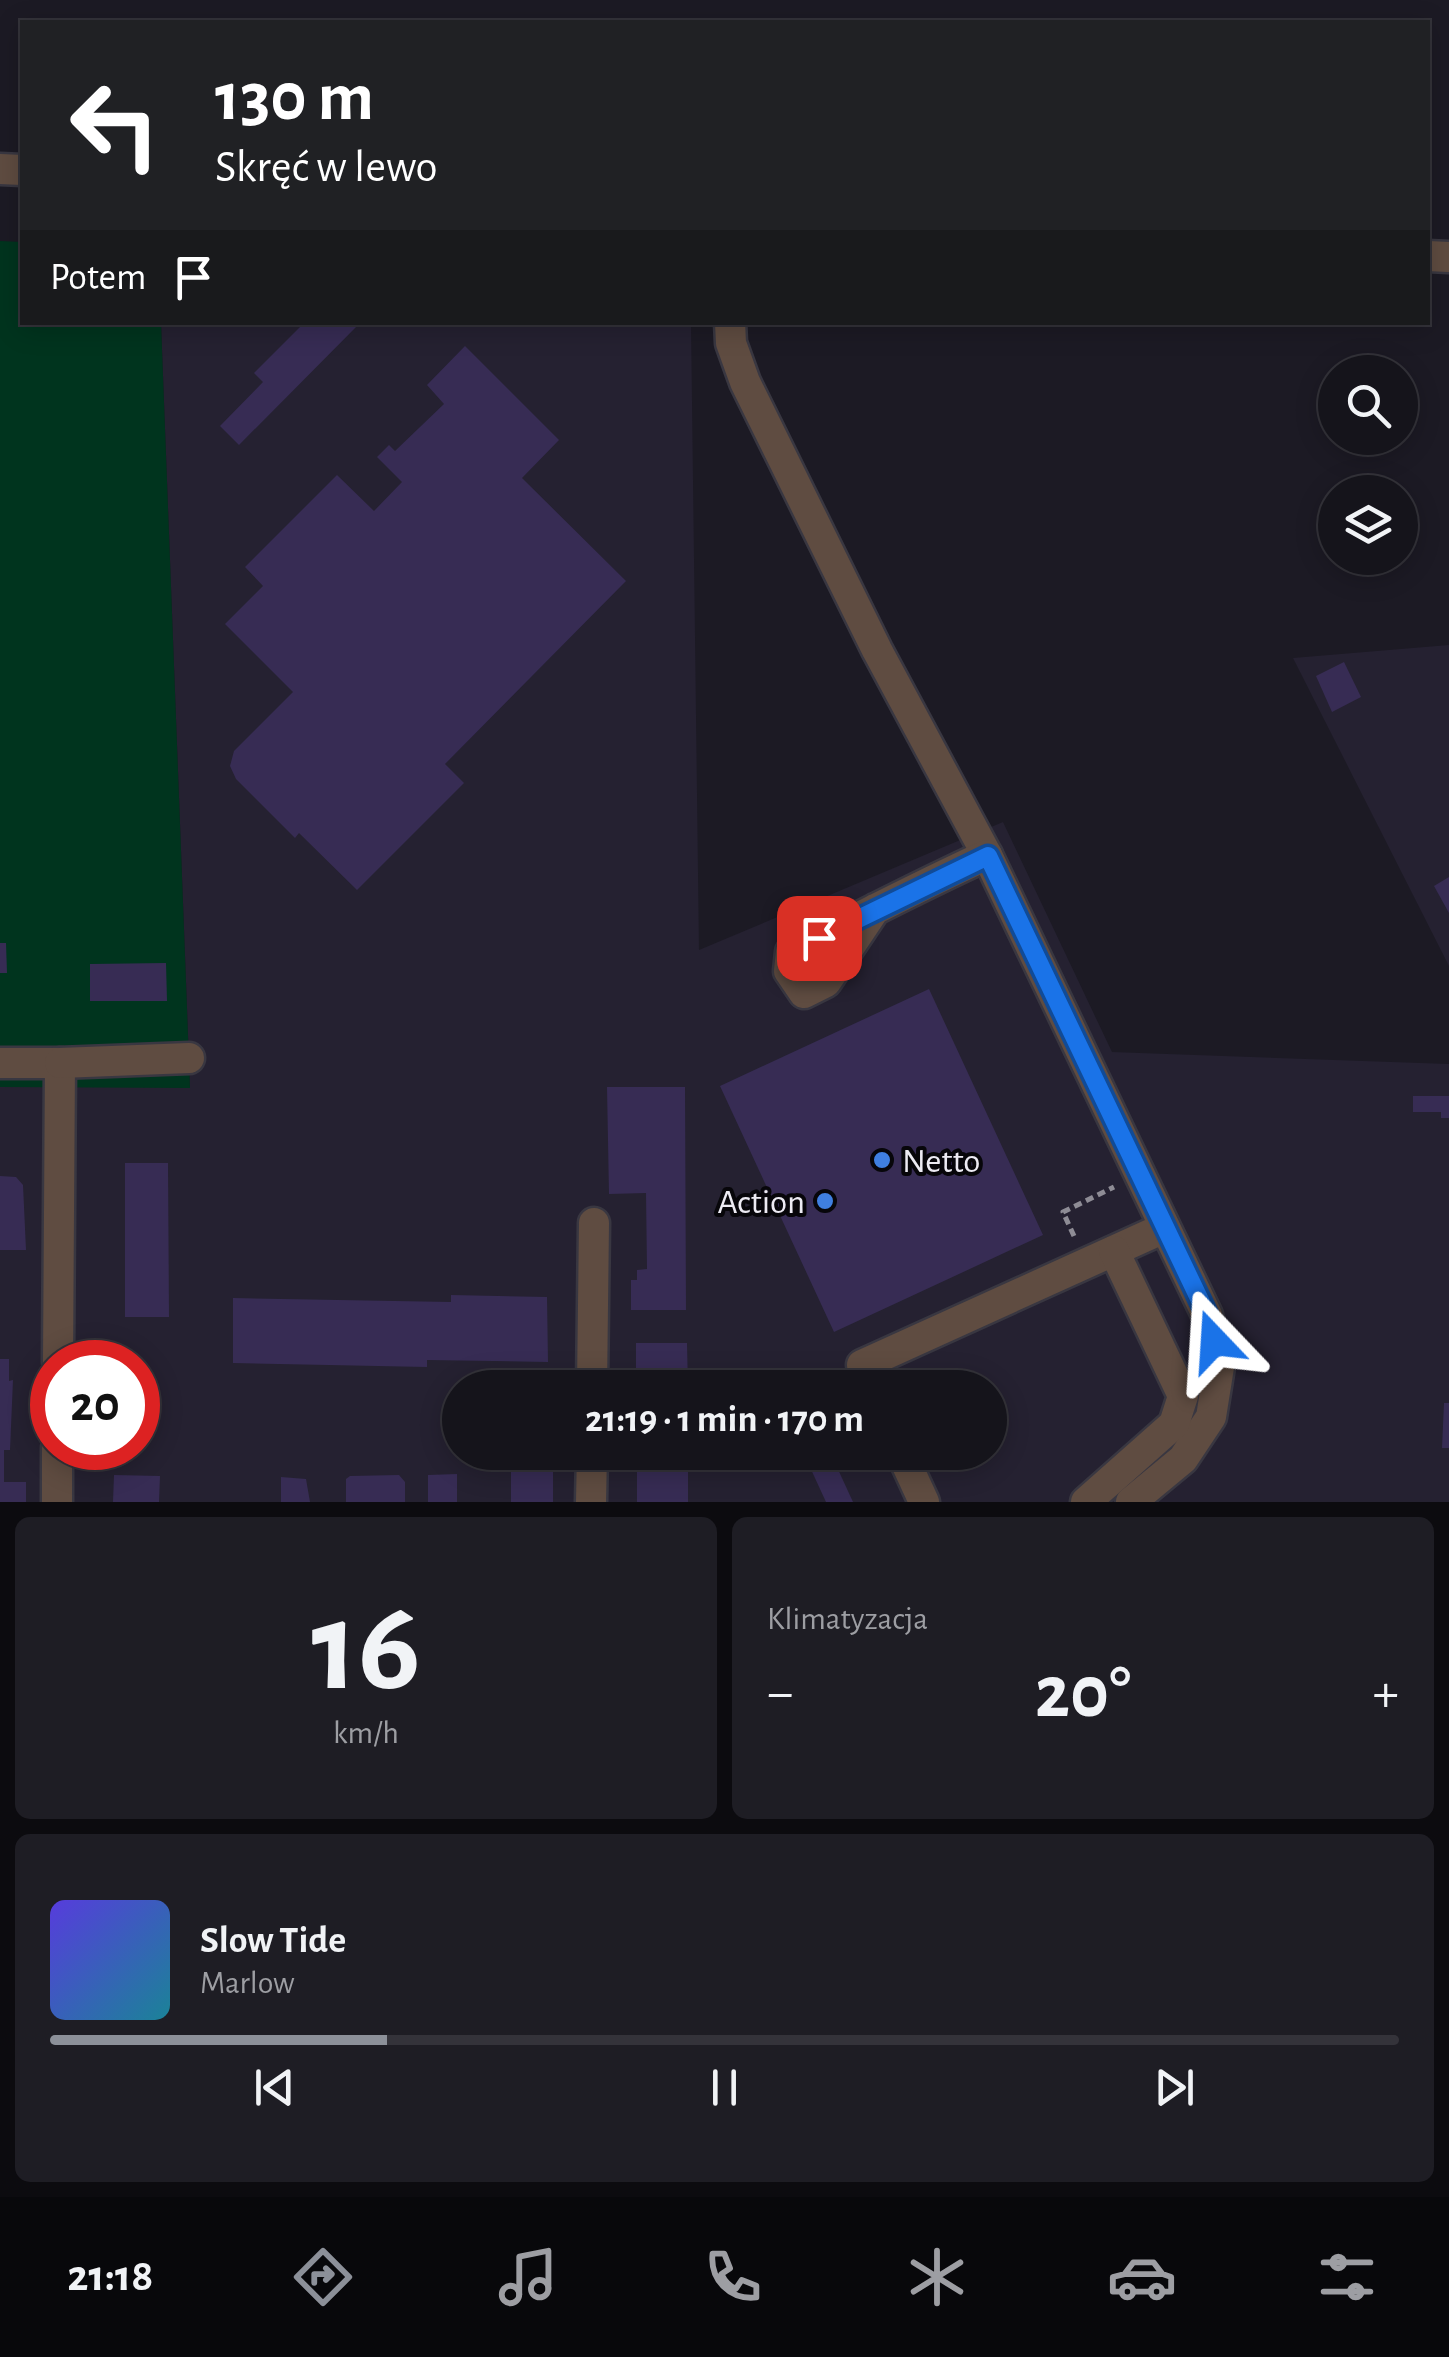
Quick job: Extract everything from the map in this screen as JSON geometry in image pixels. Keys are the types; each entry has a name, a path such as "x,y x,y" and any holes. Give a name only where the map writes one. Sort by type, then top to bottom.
{"street":[{"path":"730,325 745,382 877,650 988,856 1207,1315 1220,1366 1211,1418 1183,1460 1131,1502"},
{"path":"875,909 988,856"},
{"path":"0,1063 189,1058"},
{"path":"58,1340 60,1063"},
{"path":"592,1370 594,1223"},
{"path":"864,1370 862,1366 1164,1228"},
{"path":"1086,1502 1174,1424 1183,1396 1114,1251"},
{"path":"57,1470 57,1502"},
{"path":"591,1502 592,1470"},
{"path":"910,1470 924,1502"}],"path":[{"path":"1086,1265 1063,1212 1140,1175"}],"shaded area":[{"path":"161,325 691,325 699,950 1003,822 1112,1052 1449,1064 1449,1502 0,1502 0,1087 190,1087"},
{"path":"1449,645 1449,966 1293,658"}],"green space":[{"path":"0,241 20,242 20,325 161,325 190,1088 0,1087"}],"building":[{"path":"302,325 358,325 239,445 220,426 263,382 254,373"},
{"path":"465,346 559,440 522,478 626,581 445,764 464,783 357,890 299,833 295,838 236,779 230,766 234,751 293,692 225,624 263,586 245,567 337,475 374,511 402,482 377,457 389,445 395,451 444,404 427,385"},
{"path":"1344,662 1361,697 1332,712 1316,676"},
{"path":"1449,877 1449,913 1434,886"},
{"path":"0,943 6,943 7,973 0,973"},
{"path":"166,963 167,1001 90,1001 90,964"},
{"name":"Netto","path":"929,989 1043,1235 834,1332 720,1086"},
{"path":"607,1087 685,1087 686,1310 631,1310 631,1280 637,1280 637,1270 647,1269 646,1193 609,1194"},
{"path":"1413,1096 1449,1096 1449,1118 1441,1118 1441,1112 1413,1112"},
{"path":"125,1163 168,1163 169,1317 125,1317"},
{"path":"0,1176 16,1177 23,1185 26,1250 0,1250"},
{"path":"451,1295 547,1297 548,1362 427,1360 427,1367 233,1363 233,1298 451,1302"},
{"path":"636,1343 687,1343 688,1370 636,1370"},
{"path":"0,1359 9,1359 9,1381 13,1380 10,1450 4,1450 4,1482 26,1482 26,1502 0,1502"},
{"path":"1444,1403 1449,1403 1449,1448 1442,1448"},
{"path":"511,1470 553,1470 553,1502 511,1502"},
{"path":"637,1470 688,1470 688,1502 637,1502"},
{"path":"811,1470 838,1470 853,1502 826,1502"},
{"path":"457,1474 457,1502 428,1502 428,1475"},
{"path":"114,1475 160,1476 159,1502 113,1502"},
{"path":"399,1475 405,1482 405,1502 346,1502 346,1479 350,1476"},
{"path":"281,1477 306,1479 310,1502 281,1502"}],"place":[{"name":"Netto","path":"882,1160"},
{"name":"Action","path":"825,1201"}],"route":[{"path":"819,938 988,856 1207,1315 1214,1341"}]}
